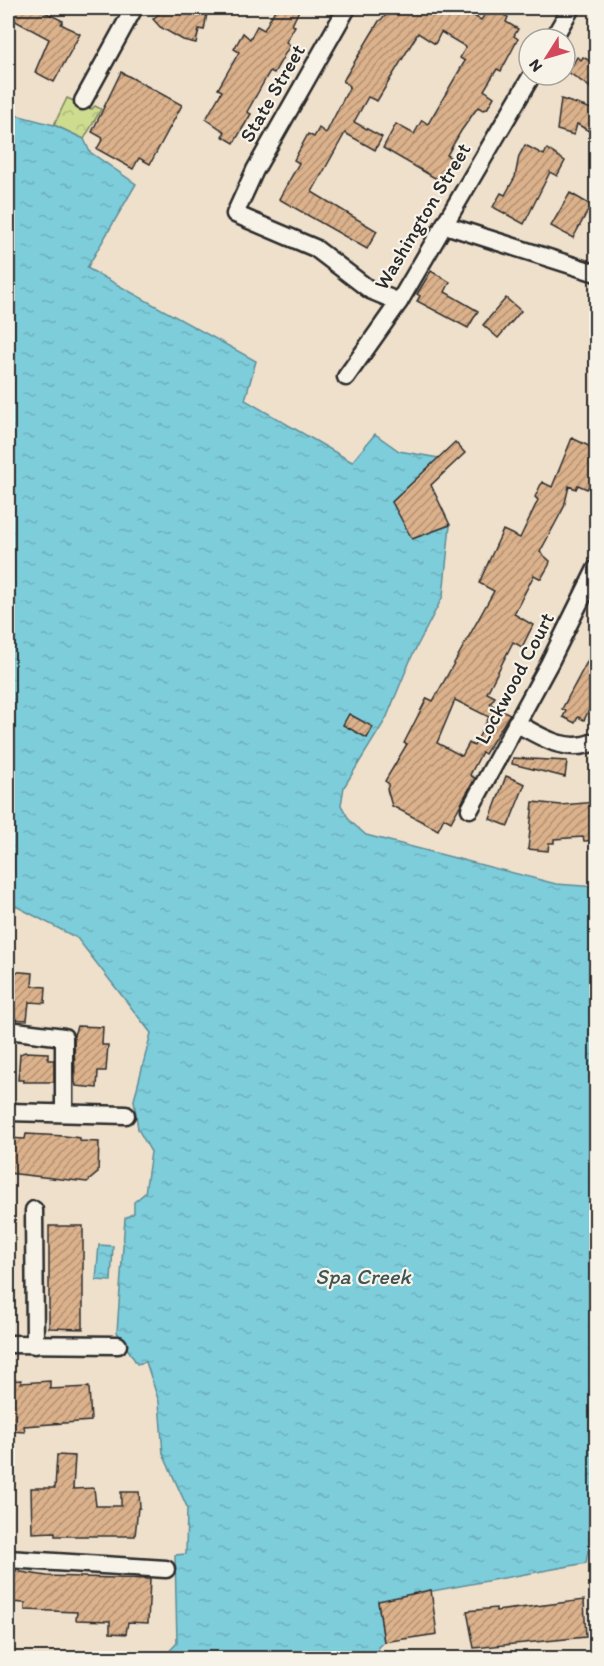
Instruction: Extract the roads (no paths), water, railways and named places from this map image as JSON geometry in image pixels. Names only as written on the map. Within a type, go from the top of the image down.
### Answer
[{"type":"street","points":[[83,101],[134,8]]},
{"type":"street","name":"State Street","points":[[347,8],[255,170],[236,214],[315,248],[370,290],[399,302]]},
{"type":"street","points":[[560,27],[571,8]]},
{"type":"street","name":"Washington Street","points":[[346,377],[399,302],[525,87]]},
{"type":"street","points":[[444,225],[597,273]]},
{"type":"street","name":"Lockwood Court","points":[[470,809],[597,569]]},
{"type":"street","points":[[516,723],[560,745],[578,746],[597,741]]},
{"type":"street","points":[[8,1030],[64,1037],[64,1113]]},
{"type":"street","points":[[8,1112],[126,1114]]},
{"type":"street","points":[[34,1210],[35,1345]]},
{"type":"street","points":[[8,1344],[118,1345]]},
{"type":"street","points":[[8,1559],[166,1569]]},
{"type":"water","name":"Spa Creek","points":[[8,113],[54,125],[84,139],[90,152],[136,184],[87,268],[256,361],[245,400],[352,462],[375,434],[399,451],[439,458],[392,502],[450,525],[443,596],[412,656],[386,719],[344,787],[341,805],[350,821],[366,835],[556,884],[596,887],[596,1551],[588,1551],[586,1563],[378,1601],[384,1642],[378,1647],[381,1658],[163,1658],[177,1643],[175,1555],[186,1554],[187,1507],[163,1454],[159,1402],[146,1362],[137,1364],[117,1332],[125,1218],[134,1213],[134,1202],[145,1193],[151,1152],[138,1129],[134,1100],[151,1033],[77,938],[8,902]]},
{"type":"water","points":[[99,1245],[113,1246],[111,1281],[96,1280]]}]
